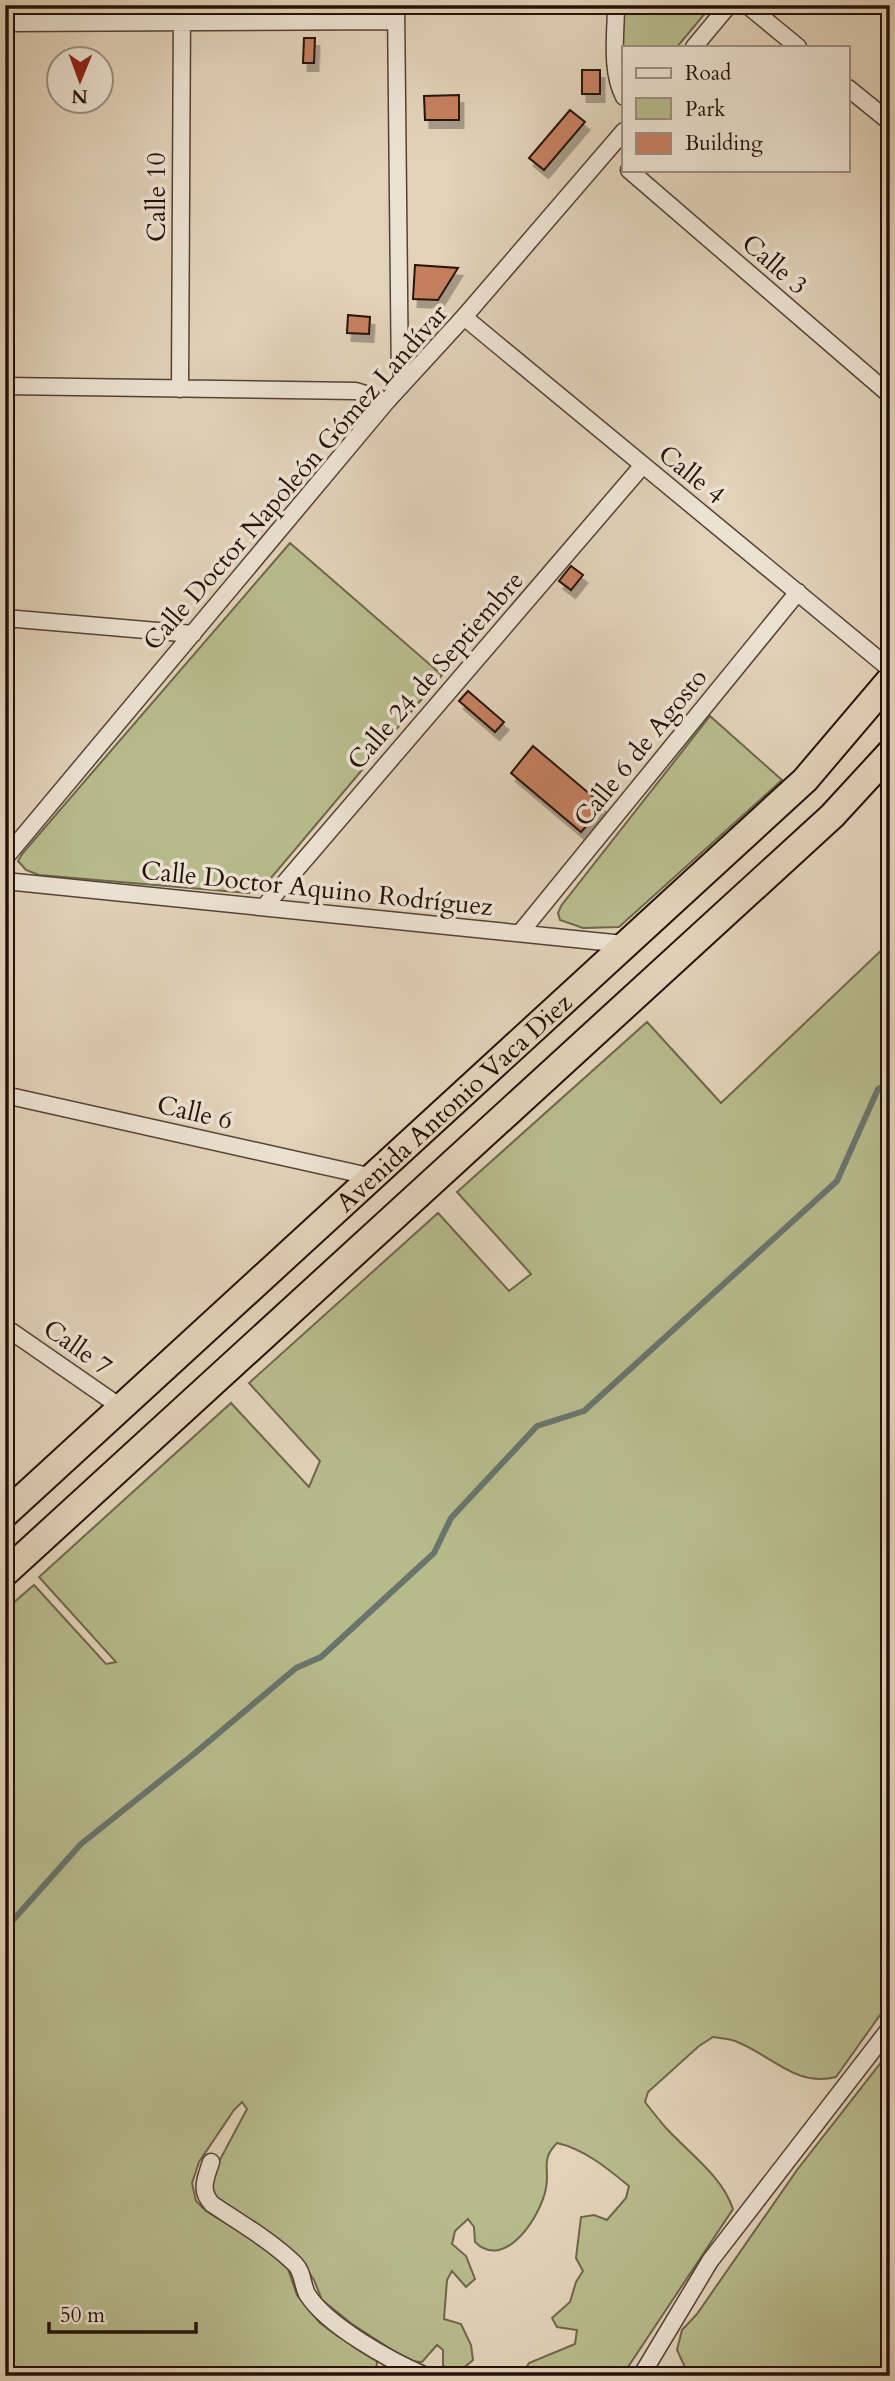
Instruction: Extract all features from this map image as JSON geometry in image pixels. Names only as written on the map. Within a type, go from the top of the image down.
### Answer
[{"type":"highway","name":"Avenida Antonio Vaca Diez","points":[[5,1514],[805,780],[890,680]]},
{"type":"highway","name":"Avenida Antonio Vaca Diez","points":[[5,1573],[822,826],[890,753]]},
{"type":"highway","points":[[64,1517],[71,1497],[138,1434],[138,1422],[122,1408]]},
{"type":"street","name":"Calle 10","points":[[180,389],[181,5]]},
{"type":"street","points":[[616,5],[616,72],[622,93]]},
{"type":"street","points":[[695,46],[729,5]]},
{"type":"street","points":[[747,5],[797,46]]},
{"type":"street","points":[[5,23],[182,23],[396,13],[400,387]]},
{"type":"street","points":[[850,90],[890,122]]},
{"type":"street","name":"Calle Doctor Napoleón Gómez Landívar","points":[[5,858],[387,401],[464,317],[622,133]]},
{"type":"street","points":[[607,151],[622,163]]},
{"type":"street","name":"Calle 3","points":[[631,172],[890,395]]},
{"type":"street","name":"Calle 4","points":[[464,317],[890,668]]},
{"type":"street","points":[[5,386],[356,391],[387,401]]},
{"type":"street","name":"Calle 24 de Septiembre","points":[[264,907],[643,465]]},
{"type":"street","name":"Calle 6 de Agosto","points":[[520,933],[798,592]]},
{"type":"street","points":[[5,618],[192,634]]},
{"type":"street","name":"Calle Doctor Aquino Rodríguez","points":[[5,881],[624,944]]},
{"type":"street","name":"Calle 6","points":[[5,1095],[373,1177]]},
{"type":"street","name":"Calle 7","points":[[5,1327],[122,1408]]},
{"type":"street","points":[[641,2376],[710,2261],[890,2028]]},
{"type":"street","points":[[211,2162],[203,2189],[204,2196],[212,2204],[267,2240],[298,2267],[307,2293],[330,2319],[397,2363],[426,2376]]},
{"type":"green space","points":[[622,5],[712,5],[678,46],[623,46]]},
{"type":"green space","points":[[290,543],[442,675],[266,884],[258,890],[248,893],[39,875],[26,870],[18,861],[22,854]]},
{"type":"green space","points":[[710,716],[782,780],[619,927],[583,928],[560,920],[558,913],[561,906]]},
{"type":"green space","points":[[890,942],[890,2001],[836,2077],[808,2078],[735,2041],[713,2037],[699,2046],[648,2092],[645,2102],[666,2128],[713,2176],[733,2209],[622,2376],[521,2376],[529,2363],[575,2344],[577,2330],[557,2327],[552,2318],[570,2302],[576,2282],[583,2271],[576,2258],[581,2217],[594,2215],[607,2220],[626,2198],[629,2186],[604,2166],[586,2154],[557,2143],[547,2160],[543,2200],[520,2237],[498,2250],[486,2249],[475,2242],[474,2227],[468,2219],[455,2231],[452,2244],[466,2256],[475,2279],[466,2287],[452,2271],[447,2280],[444,2319],[461,2324],[471,2345],[473,2360],[454,2376],[443,2365],[443,2350],[437,2345],[422,2362],[409,2361],[352,2324],[322,2300],[314,2280],[298,2256],[255,2222],[218,2201],[212,2191],[215,2169],[247,2109],[242,2102],[199,2162],[192,2183],[196,2201],[206,2211],[263,2246],[288,2269],[297,2295],[320,2323],[339,2337],[365,2350],[377,2361],[376,2376],[5,2376],[5,1610],[34,1585],[106,1664],[116,1662],[39,1577],[231,1403],[309,1487],[320,1461],[249,1383],[438,1213],[509,1291],[531,1274],[457,1192],[647,1022],[721,1103]]},
{"type":"green space","points":[[890,2051],[890,2376],[689,2376],[677,2350],[682,2330],[697,2314],[797,2170]]},
{"type":"building","points":[[304,38],[315,38],[314,63],[303,63]]},
{"type":"building","points":[[582,70],[600,70],[600,94],[582,94]]},
{"type":"building","points":[[459,95],[459,120],[425,120],[424,96]]},
{"type":"building","points":[[570,110],[585,122],[544,170],[529,158]]},
{"type":"building","points":[[415,265],[458,268],[438,300],[413,299]]},
{"type":"building","points":[[348,315],[370,317],[369,334],[347,333]]},
{"type":"building","points":[[571,566],[583,575],[571,590],[559,581]]},
{"type":"building","points":[[468,691],[504,722],[495,732],[459,701]]},
{"type":"building","points":[[533,746],[604,806],[581,832],[511,773]]},
{"type":"waterway","points":[[5,1929],[81,1844],[296,1668],[321,1657],[434,1553],[451,1518],[537,1426],[584,1411],[837,1181],[878,1089],[890,1082]]}]
